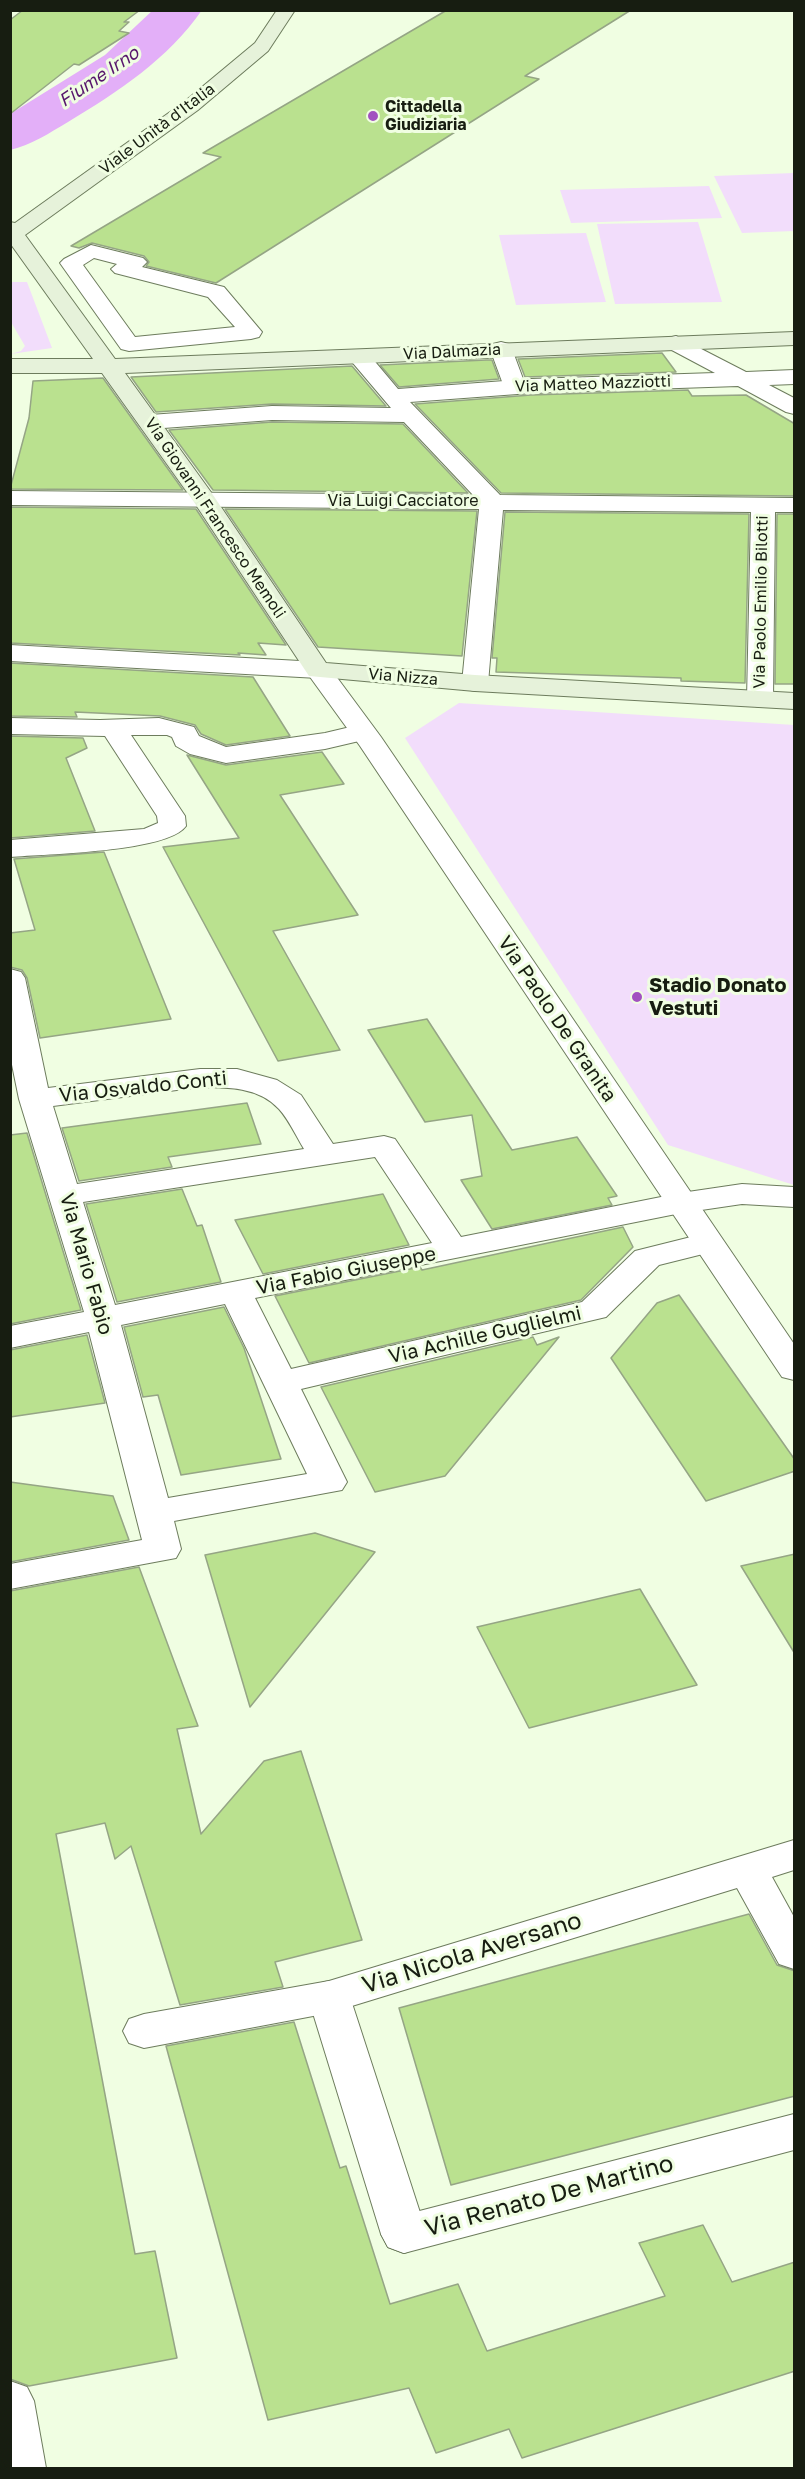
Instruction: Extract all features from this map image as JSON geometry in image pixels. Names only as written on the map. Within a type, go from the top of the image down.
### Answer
[{"type":"main road","name":"Viale Unità d'Italia","points":[[12,233],[60,202],[190,106],[262,47],[286,10]]},
{"type":"main road","points":[[10,212],[37,211],[60,202]]},
{"type":"main road","name":"Via Giovanni Francesco Memoli","points":[[12,233],[39,265],[205,500],[318,670]]},
{"type":"main road","points":[[10,255],[29,259],[39,265]]},
{"type":"main road","name":"Via Dalmazia","points":[[10,366],[144,366],[795,338]]},
{"type":"main road","name":"Via Nizza","points":[[318,670],[475,683],[795,701]]},
{"type":"street","points":[[129,344],[251,332],[216,292],[122,269],[136,262],[91,252],[71,263],[144,366]]},
{"type":"street","points":[[676,343],[795,407]]},
{"type":"street","points":[[501,349],[515,387]]},
{"type":"street","points":[[358,356],[392,396],[492,501],[475,683]]},
{"type":"street","name":"Via Matteo Mazziotti","points":[[392,396],[515,387],[795,377]]},
{"type":"street","points":[[150,422],[272,413],[410,415]]},
{"type":"street","name":"Via Luigi Cacciatore","points":[[10,498],[795,505]]},
{"type":"street","name":"Via Paolo Emilio Bilotti","points":[[760,699],[763,505]]},
{"type":"street","name":"Via Nizza","points":[[10,653],[318,670]]},
{"type":"street","name":"Via Paolo De Granita","points":[[318,670],[363,732],[707,1243],[795,1369]]},
{"type":"street","points":[[10,726],[113,728],[155,725],[175,728],[185,733],[186,740],[200,748],[226,755],[325,741],[363,732]]},
{"type":"street","points":[[10,849],[144,837],[172,826],[171,816],[113,728]]},
{"type":"street","name":"Via Mario Fabio","points":[[10,978],[35,1099],[103,1320],[163,1549],[10,1577]]},
{"type":"street","name":"Via Osvaldo Conti","points":[[35,1099],[200,1078],[237,1078],[266,1087],[290,1102],[324,1156]]},
{"type":"street","points":[[66,1195],[384,1146],[453,1249]]},
{"type":"street","name":"Via Fabio Giuseppe","points":[[10,1337],[681,1203],[742,1194],[795,1197]]},
{"type":"street","name":"Via Achille Guglielmi","points":[[280,1383],[594,1310],[647,1258],[707,1243]]},
{"type":"street","points":[[153,1513],[329,1482],[236,1293]]},
{"type":"street","name":"Via Nicola Aversano","points":[[144,2031],[329,1997],[795,1856]]},
{"type":"street","points":[[747,1869],[795,1953]]},
{"type":"street","name":"Via Renato De Martino","points":[[329,1997],[404,2234],[795,2132]]},
{"type":"street","points":[[10,2401],[21,2469]]},
{"type":"shaded area","points":[[794,173],[794,231],[742,233],[714,176]]},
{"type":"shaded area","points":[[709,186],[722,218],[571,223],[560,190]]},
{"type":"shaded area","points":[[698,222],[722,302],[615,304],[597,224]]},
{"type":"shaded area","points":[[586,233],[606,302],[516,305],[499,235]]},
{"type":"shaded area","points":[[11,282],[27,282],[52,348],[11,354],[21,351],[25,346],[11,322]]},
{"type":"shaded area","points":[[459,703],[794,725],[794,1185],[668,1145],[405,738]]},
{"type":"building","points":[[23,10],[140,10],[124,22],[129,22],[119,31],[129,33],[79,65],[74,64],[10,114],[10,20]]},
{"type":"building","name":"Cittadella Giudiziaria","points":[[447,10],[631,10],[525,76],[539,79],[216,283],[146,266],[149,262],[144,256],[92,243],[79,248],[71,246],[221,157],[203,153]]},
{"type":"building","points":[[662,353],[676,372],[525,377],[518,359]]},
{"type":"building","points":[[492,360],[499,379],[399,387],[380,365]]},
{"type":"building","points":[[352,366],[386,406],[272,404],[156,412],[131,377]]},
{"type":"building","points":[[103,378],[183,490],[10,489],[29,418],[33,381]]},
{"type":"building","points":[[688,390],[692,396],[746,395],[795,424],[795,496],[501,493],[415,404],[531,395]]},
{"type":"building","points":[[272,422],[403,424],[468,493],[213,490],[169,430]]},
{"type":"building","points":[[10,507],[196,509],[286,645],[258,643],[266,655],[238,653],[240,655],[10,643]]},
{"type":"building","points":[[225,509],[477,511],[462,656],[318,647]]},
{"type":"building","points":[[505,512],[749,514],[745,683],[681,681],[681,678],[496,672],[497,658],[492,658]]},
{"type":"building","points":[[777,514],[795,514],[795,684],[775,684]]},
{"type":"building","points":[[10,663],[253,677],[290,736],[226,745],[201,734],[195,725],[160,716],[75,712],[77,717],[10,716]]},
{"type":"building","points":[[10,736],[83,738],[87,748],[66,758],[95,831],[10,838]]},
{"type":"building","points":[[322,752],[344,784],[280,795],[358,915],[273,931],[340,1050],[278,1061],[163,847],[239,838],[187,755],[226,765]]},
{"type":"building","points":[[104,852],[171,1019],[40,1038],[27,978],[22,970],[10,967],[10,933],[35,930],[14,859]]},
{"type":"building","points":[[427,1019],[512,1150],[577,1137],[617,1196],[608,1198],[612,1205],[492,1229],[461,1180],[482,1176],[472,1115],[425,1122],[368,1030]]},
{"type":"building","points":[[247,1103],[261,1144],[168,1157],[172,1167],[79,1181],[62,1128]]},
{"type":"building","points":[[27,1133],[81,1310],[10,1324],[10,1135]]},
{"type":"building","points":[[182,1189],[197,1226],[202,1225],[221,1282],[117,1302],[86,1204]]},
{"type":"building","points":[[383,1194],[409,1245],[263,1274],[235,1220]]},
{"type":"building","points":[[623,1227],[633,1247],[581,1300],[309,1363],[275,1296],[420,1267],[422,1270]]},
{"type":"building","points":[[679,1295],[795,1460],[795,1471],[706,1501],[611,1358],[657,1303]]},
{"type":"building","points":[[224,1307],[244,1348],[281,1459],[181,1475],[158,1395],[143,1397],[124,1327]]},
{"type":"building","points":[[87,1335],[105,1403],[10,1417],[10,1350]]},
{"type":"building","points":[[533,1337],[537,1345],[559,1337],[445,1476],[375,1492],[321,1387]]},
{"type":"building","points":[[10,1482],[113,1496],[129,1540],[10,1562]]},
{"type":"building","points":[[315,1533],[375,1552],[250,1707],[205,1555]]},
{"type":"building","points":[[795,1554],[795,1654],[741,1566]]},
{"type":"building","points":[[139,1567],[198,1726],[177,1729],[201,1834],[264,1761],[301,1751],[362,1940],[275,1962],[283,1987],[180,2005],[131,1846],[115,1859],[105,1823],[56,1834],[135,2254],[155,2251],[177,2358],[29,2386],[10,2379],[10,1591]]},
{"type":"building","points":[[640,1589],[697,1685],[529,1728],[477,1627]]},
{"type":"building","points":[[749,1914],[777,1965],[795,1971],[795,2096],[451,2185],[399,2008]]},
{"type":"building","points":[[294,2022],[340,2168],[346,2166],[390,2304],[458,2284],[487,2351],[665,2296],[639,2243],[703,2225],[732,2282],[795,2262],[795,2371],[522,2458],[509,2429],[436,2453],[409,2388],[268,2420],[166,2046]]},
{"type":"waterway","name":"Fiume Irno","points":[[10,135],[78,95],[122,65],[162,30],[179,10]]},
{"type":"place","name":"Cittadella Giudiziaria","points":[[373,116]]},
{"type":"place","name":"Stadio Donato Vestuti","points":[[637,997]]}]
